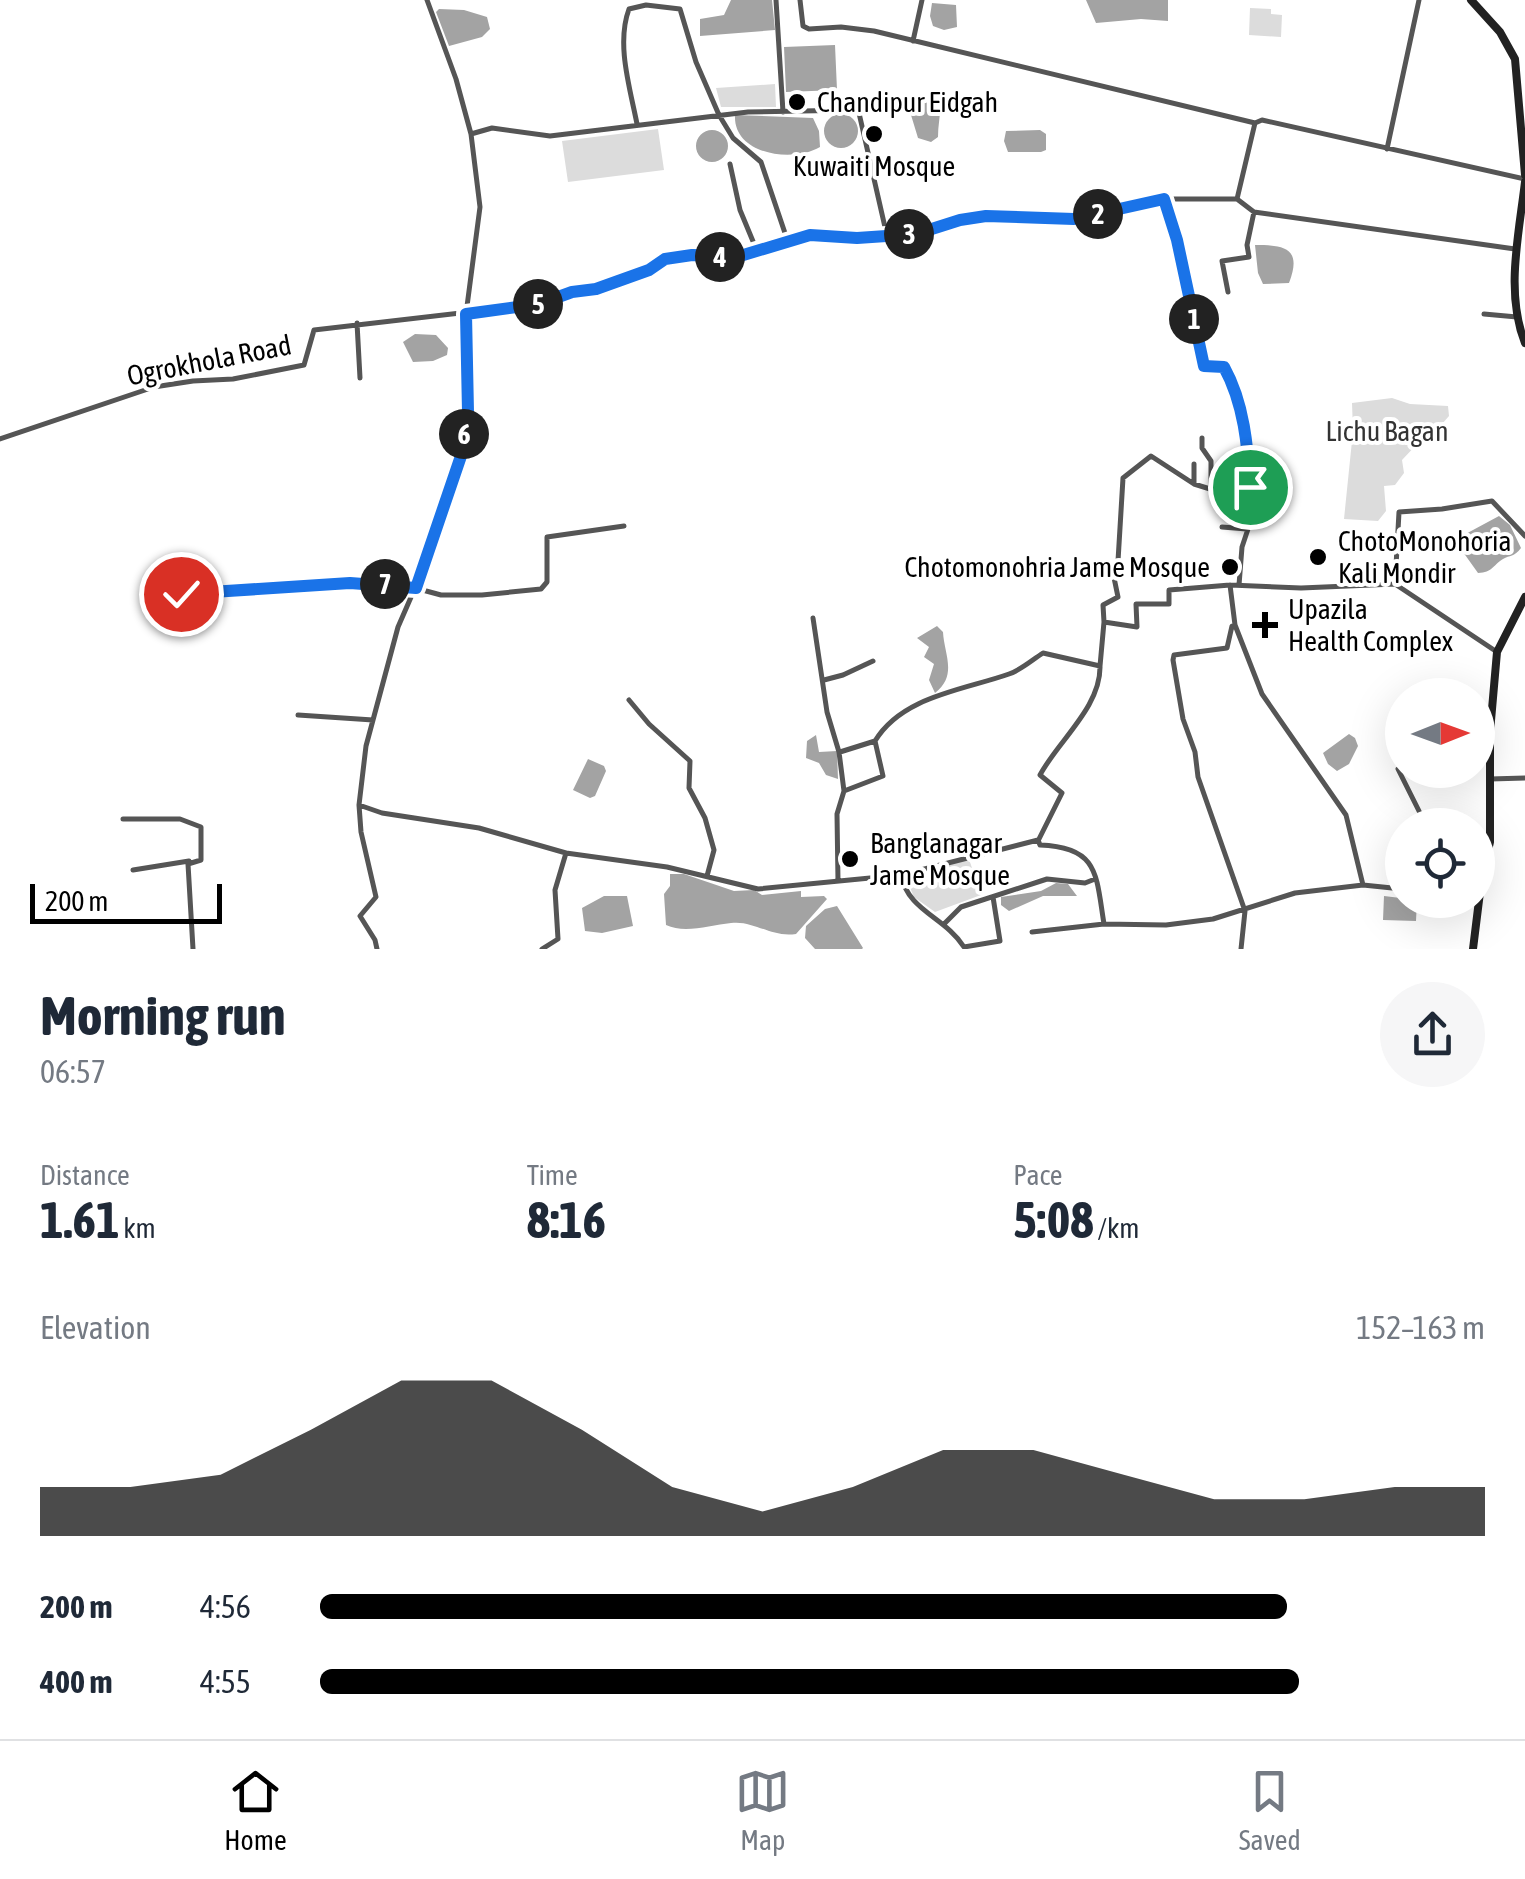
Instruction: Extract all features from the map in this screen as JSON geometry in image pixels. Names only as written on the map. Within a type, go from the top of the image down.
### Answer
[{"type":"main road","points":[[1471,0],[1500,32],[1515,59],[1525,179],[1515,283],[1517,317],[1525,343]]},
{"type":"main road","points":[[1495,681],[1498,650],[1525,597]]},
{"type":"main road","points":[[1472,949],[1476,918]]},
{"type":"street","points":[[377,949],[360,916],[376,897],[359,805],[373,720],[398,626],[416,588],[461,456],[468,412],[466,314],[480,208],[471,134],[427,0]]},
{"type":"street","points":[[776,0],[783,113]]},
{"type":"street","points":[[800,0],[804,26],[810,29],[840,27],[913,41],[1255,122],[1262,120],[1525,179]]},
{"type":"street","points":[[913,41],[922,0]]},
{"type":"street","points":[[1387,150],[1419,0]]},
{"type":"street","points":[[637,124],[623,25],[629,9],[680,9],[696,62],[719,115],[733,138],[761,162],[788,242]]},
{"type":"street","points":[[471,134],[492,128],[550,136],[719,115],[826,108],[859,113],[887,236]]},
{"type":"street","points":[[1255,122],[1238,200],[1254,212],[1520,246]]},
{"type":"street","points":[[730,164],[740,210],[757,251]]},
{"type":"street","points":[[1164,199],[1177,240],[1204,366],[1224,367],[1236,393],[1246,439],[1252,502],[1242,547],[1240,585]]},
{"type":"street","name":"Ogrokhola Road","points":[[0,439],[154,387],[193,380],[234,379],[304,364],[314,330],[539,304],[572,292],[596,289],[649,270],[665,259],[740,256],[810,235],[916,234],[986,216],[1074,219],[1164,199],[1238,200]]},
{"type":"street","points":[[1228,292],[1222,261],[1249,257],[1247,245],[1254,212]]},
{"type":"street","points":[[1484,314],[1517,317]]},
{"type":"street","points":[[358,323],[360,378]]},
{"type":"street","points":[[1202,438],[1202,448],[1211,461],[1211,488]]},
{"type":"street","points":[[1038,840],[1062,793],[1040,776],[1100,681],[1103,605],[1118,597],[1112,568],[1118,561],[1123,478],[1151,456],[1194,484],[1252,502]]},
{"type":"street","points":[[1194,464],[1194,484]]},
{"type":"street","points":[[1226,494],[1236,466]]},
{"type":"street","points":[[1395,584],[1398,512],[1442,510],[1492,501],[1525,536]]},
{"type":"street","points":[[181,594],[350,583],[416,588],[441,595],[482,596],[541,589],[548,582],[546,537],[624,526]]},
{"type":"street","points":[[1222,527],[1248,529]]},
{"type":"street","points":[[1104,622],[1136,628],[1136,604],[1170,604],[1169,590],[1230,584],[1318,588],[1395,584],[1498,650]]},
{"type":"street","points":[[1230,584],[1236,625],[1262,694],[1346,814],[1364,885]]},
{"type":"street","points":[[813,618],[844,791],[837,814],[838,882]]},
{"type":"street","points":[[1236,625],[1232,626],[1226,648],[1174,654],[1174,660],[1182,718],[1195,752],[1198,777],[1244,910],[1242,949]]},
{"type":"street","points":[[839,752],[875,741],[883,728],[920,704],[952,690],[1013,673],[1044,653],[1100,666]]},
{"type":"street","points":[[824,680],[873,662]]},
{"type":"street","points":[[630,700],[648,724],[690,761],[689,788],[705,818],[714,850],[707,877]]},
{"type":"street","points":[[298,716],[373,720]]},
{"type":"street","points":[[844,791],[883,776],[875,741]]},
{"type":"street","points":[[1495,779],[1525,778]]},
{"type":"street","points":[[359,805],[382,813],[479,828],[566,854],[667,867],[758,889],[900,874],[1038,840]]},
{"type":"street","points":[[123,819],[180,819],[202,827],[201,860],[188,864]]},
{"type":"street","points":[[1038,840],[1040,845],[1075,850],[1087,857],[1104,924]]},
{"type":"street","points":[[542,949],[558,940],[556,890],[566,854]]},
{"type":"street","points":[[133,870],[188,861],[193,949]]},
{"type":"street","points":[[900,874],[904,891],[944,923],[965,948],[1000,941]]},
{"type":"street","points":[[944,923],[961,907],[1047,880],[1084,883],[1095,879]]},
{"type":"street","points":[[1032,932],[1104,924],[1166,925],[1213,919],[1295,894],[1364,885],[1385,887]]},
{"type":"street","points":[[993,896],[998,949]]},
{"type":"green space","points":[[1250,8],[1271,9],[1271,14],[1282,15],[1281,37],[1249,35]]},
{"type":"green space","points":[[775,84],[776,107],[721,107],[716,88]]},
{"type":"green space","points":[[658,129],[664,170],[568,182],[562,141]]},
{"type":"green space","name":"Lichu Bagan","points":[[1392,398],[1410,404],[1448,406],[1449,416],[1442,424],[1420,427],[1419,442],[1402,460],[1404,473],[1395,485],[1384,486],[1386,511],[1378,521],[1344,519],[1352,403]]},
{"type":"green space","points":[[969,859],[981,895],[935,912],[914,897],[906,878]]},
{"type":"shaded area","points":[[731,0],[772,0],[775,30],[700,36],[700,19],[724,15]]},
{"type":"shaded area","points":[[1086,0],[1168,0],[1168,21],[1096,23]]},
{"type":"shaded area","points":[[932,3],[956,5],[957,27],[944,30],[933,26]]},
{"type":"shaded area","points":[[464,10],[487,17],[490,29],[482,37],[449,46],[436,12]]},
{"type":"shaded area","points":[[835,45],[837,90],[786,92],[784,47]]},
{"type":"shaded area","points":[[933,95],[939,98],[940,112],[938,137],[931,142],[918,138],[911,115],[916,100]]},
{"type":"shaded area","points":[[841,114],[853,119],[858,131],[853,143],[841,148],[829,143],[824,131],[829,119]]},
{"type":"shaded area","points":[[735,115],[813,118],[820,147],[795,154],[767,152],[744,139],[737,129]]},
{"type":"shaded area","points":[[712,130],[724,134],[728,146],[724,158],[712,162],[700,158],[696,146],[700,134]]},
{"type":"shaded area","points":[[1040,130],[1046,134],[1046,150],[1008,152],[1006,131]]},
{"type":"shaded area","points":[[1255,245],[1288,250],[1294,262],[1289,283],[1263,284]]},
{"type":"shaded area","points":[[415,334],[436,335],[448,348],[447,355],[433,361],[413,362],[403,342]]},
{"type":"shaded area","points":[[1499,516],[1510,525],[1521,548],[1490,570],[1478,573],[1463,552],[1460,537]]},
{"type":"shaded area","points":[[937,626],[943,632],[948,672],[935,693],[929,680],[934,664],[924,657],[929,647],[917,638]]},
{"type":"shaded area","points":[[1349,734],[1358,746],[1349,764],[1337,771],[1323,753]]},
{"type":"shaded area","points":[[816,735],[819,752],[837,751],[838,779],[826,775],[819,763],[806,758],[807,741]]},
{"type":"shaded area","points":[[588,759],[604,766],[606,771],[595,796],[590,798],[573,790]]},
{"type":"shaded area","points":[[670,874],[684,874],[734,891],[754,890],[762,895],[801,891],[801,897],[827,899],[796,934],[779,934],[739,923],[673,928],[666,925],[664,894],[670,886]]},
{"type":"shaded area","points":[[1056,883],[1068,884],[1077,896],[1043,896],[1009,911],[1001,905],[1001,897],[1041,891]]},
{"type":"shaded area","points":[[604,896],[627,896],[633,926],[602,933],[585,931],[582,908]]},
{"type":"shaded area","points":[[1384,896],[1385,918],[1416,918],[1416,921],[1383,920]]},
{"type":"shaded area","points":[[837,906],[862,949],[815,949],[805,938],[806,926],[825,909]]},
{"type":"place","name":"Chandipur Eidgah","points":[[797,102]]},
{"type":"place","name":"Kuwaiti Mosque","points":[[874,134]]},
{"type":"place","name":"ChotoMonohoria Kali Mondir","points":[[1318,557]]},
{"type":"place","name":"Chotomonohria Jame Mosque","points":[[1230,567]]},
{"type":"place","name":"Upazila Health Complex","points":[[1265,625]]},
{"type":"place","name":"Banglanagar Jame Mosque","points":[[850,859]]},
{"type":"route","points":[[181,594],[350,583],[416,588],[461,456],[468,412],[466,314],[539,304],[572,292],[596,289],[649,270],[665,259],[740,256],[810,235],[857,238],[916,234],[986,216],[1074,219],[1164,199],[1190,294],[1204,366],[1224,367],[1236,393],[1246,439],[1250,487]]}]
